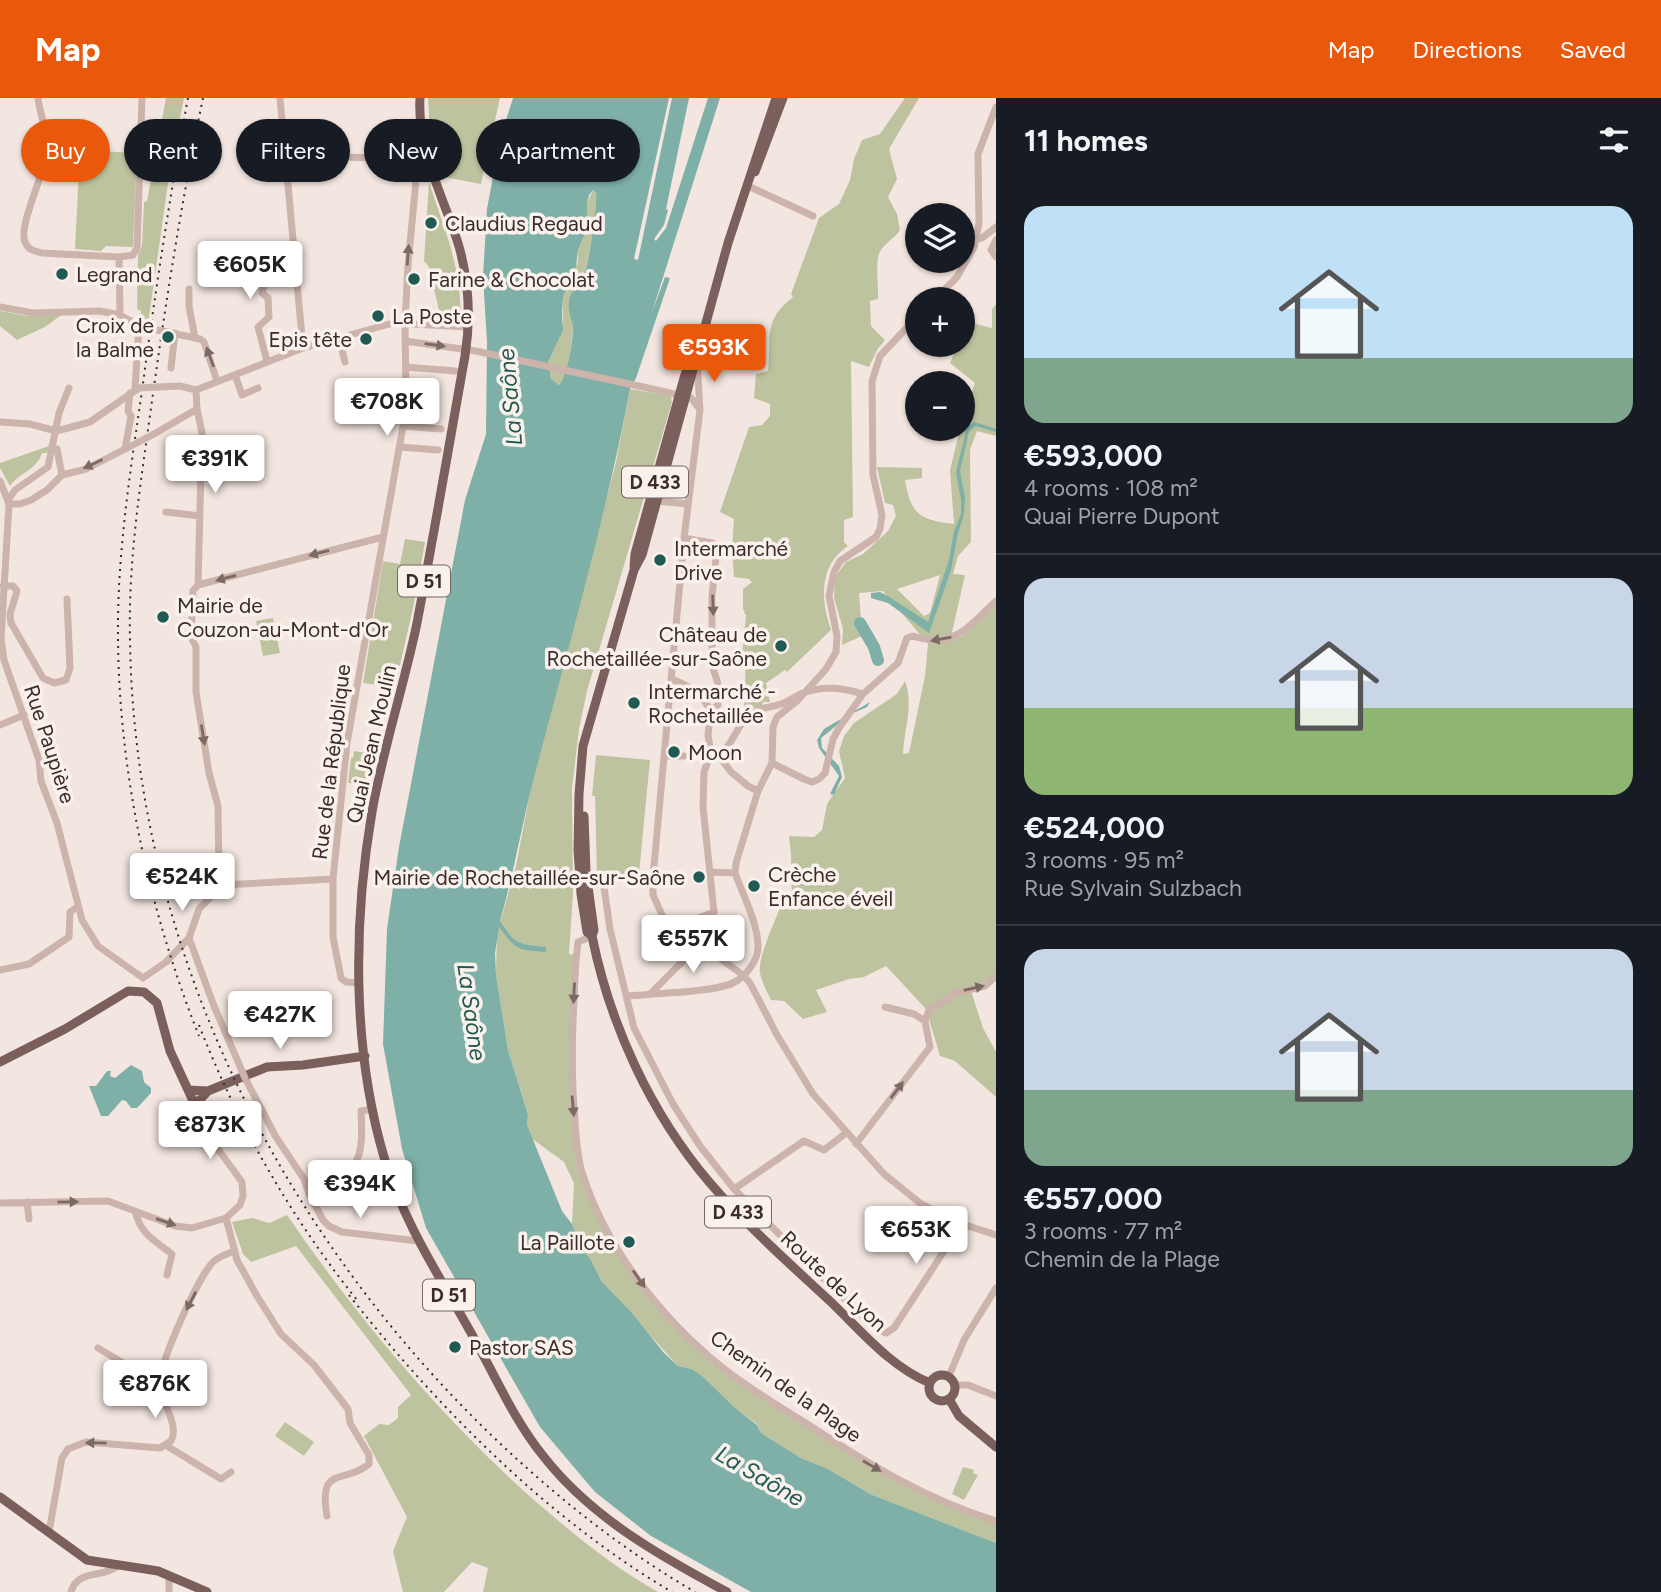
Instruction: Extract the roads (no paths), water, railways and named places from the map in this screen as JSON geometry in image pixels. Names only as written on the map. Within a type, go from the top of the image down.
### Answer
[{"type":"main road","name":"D 51","points":[[420,98],[421,119]]},
{"type":"main road","name":"D 433","points":[[683,396],[697,360],[728,243],[776,98]]},
{"type":"main road","name":"D 433","points":[[748,186],[761,160],[783,98]]},
{"type":"main road","name":"D 51","points":[[432,182],[460,252],[467,292],[470,350]]},
{"type":"main road","name":"D 433","points":[[683,396],[692,354],[701,342]]},
{"type":"main road","name":"Quai Jean Moulin","points":[[359,983],[361,894],[372,810],[416,625],[470,350]]},
{"type":"main road","name":"Route de Lyon","points":[[683,396],[642,555],[634,570],[596,696],[589,733],[584,813],[586,872],[594,930],[592,936],[605,988],[620,1030],[655,1104],[709,1182],[757,1232],[883,1351],[909,1373],[930,1383]]},
{"type":"main road","name":"Route de Lyon","points":[[634,570],[635,554],[683,396]]},
{"type":"main road","name":"D 51","points":[[359,983],[365,1056],[384,1157],[418,1241],[474,1337],[515,1415],[556,1472],[590,1504],[622,1530],[670,1561],[727,1592]]},
{"type":"main road","points":[[0,1062],[65,1029],[111,999],[128,991],[139,991],[157,1003],[170,1051],[195,1105],[208,1091]]},
{"type":"main road","points":[[187,1090],[208,1091],[267,1067],[365,1056]]},
{"type":"main road","points":[[936,1376],[949,1376],[956,1385],[954,1393],[949,1399],[942,1401],[934,1398],[930,1383],[936,1376]]},
{"type":"main road","points":[[949,1399],[959,1416],[996,1447]]},
{"type":"main road","points":[[0,1497],[87,1560],[148,1568],[207,1592]]},
{"type":"street","points":[[38,98],[47,152],[26,222],[23,235],[25,244],[31,250],[42,253],[119,257],[133,255],[137,248],[142,98]]},
{"type":"street","points":[[281,98],[283,119]]},
{"type":"street","points":[[947,287],[967,262],[976,240],[979,224],[978,154],[996,107]]},
{"type":"street","points":[[986,131],[996,125]]},
{"type":"street","points":[[288,182],[303,348]]},
{"type":"street","name":"Rue de la République","points":[[359,983],[346,982],[341,978],[333,937],[333,879],[347,743],[403,426],[410,228],[419,182]]},
{"type":"street","points":[[748,186],[813,216]]},
{"type":"street","points":[[976,240],[995,234]]},
{"type":"street","points":[[995,234],[991,250],[996,257]]},
{"type":"street","points":[[119,257],[120,315]]},
{"type":"street","points":[[267,361],[258,327],[269,317],[268,298],[262,293],[265,283],[298,279]]},
{"type":"street","points":[[190,289],[189,306],[195,338]]},
{"type":"street","points":[[0,307],[33,313],[86,309],[120,315],[140,327],[195,338],[204,342],[217,381]]},
{"type":"street","points":[[0,422],[30,424],[56,431],[90,422],[135,390],[180,386],[196,390],[303,348],[393,323],[468,327]]},
{"type":"street","points":[[127,448],[131,416],[128,411],[135,390],[140,327]]},
{"type":"street","points":[[626,996],[733,984],[755,960],[757,933],[734,873],[758,792],[772,762],[773,727],[777,717],[826,669],[836,652],[837,636],[829,596],[834,572],[840,561],[876,537],[880,529],[882,515],[873,475],[872,381],[880,356],[905,330]]},
{"type":"street","points":[[171,333],[171,368]]},
{"type":"street","points":[[343,337],[345,362]]},
{"type":"street","points":[[405,341],[470,350],[683,396],[695,400],[700,410]]},
{"type":"street","points":[[697,360],[700,410],[684,538],[652,888],[656,906],[663,917],[675,927],[743,975],[750,983],[777,1035],[813,1094],[884,1174],[920,1203],[965,1225],[996,1235]]},
{"type":"street","points":[[406,367],[455,371]]},
{"type":"street","points":[[235,374],[242,395],[258,388]]},
{"type":"street","points":[[9,502],[15,490],[48,467],[64,397],[69,388]]},
{"type":"street","points":[[196,390],[202,433],[198,585],[193,592],[191,637],[196,647],[198,705],[209,773],[218,806],[219,876],[222,885]]},
{"type":"street","points":[[9,502],[20,504],[31,500],[62,475],[86,469],[197,409]]},
{"type":"street","points":[[403,426],[441,429]]},
{"type":"street","points":[[400,447],[438,450]]},
{"type":"street","points":[[53,448],[57,449],[62,475]]},
{"type":"street","points":[[0,481],[9,502]]},
{"type":"street","points":[[657,501],[688,505]]},
{"type":"street","name":"Rue Paupière","points":[[9,502],[4,514],[1,639],[4,660],[39,760],[41,780],[58,824],[82,920],[98,946],[140,976]]},
{"type":"street","points":[[166,512],[200,516]]},
{"type":"street","points":[[198,585],[383,537]]},
{"type":"street","points":[[684,538],[712,544],[717,548],[712,596],[712,665],[718,684],[708,735],[715,755],[731,772],[758,792]]},
{"type":"street","points":[[3,586],[13,586],[17,591],[10,614],[11,622],[43,678],[54,684],[66,680],[70,668],[67,599]]},
{"type":"street","points":[[772,762],[812,782],[820,779],[825,773],[833,739],[863,694],[898,663],[907,638],[913,636],[930,641],[944,641],[958,634],[996,601]]},
{"type":"street","points":[[671,679],[686,684],[715,707]]},
{"type":"street","points":[[702,754],[715,755],[726,751],[747,717],[758,708],[781,704],[819,689],[836,688],[863,694]]},
{"type":"street","points":[[0,725],[24,715]]},
{"type":"street","points":[[675,927],[714,912],[703,807],[704,772],[715,755]]},
{"type":"street","points":[[664,756],[684,756]]},
{"type":"street","points":[[710,872],[734,873]]},
{"type":"street","points":[[653,877],[603,880],[610,929],[626,996],[637,1036],[673,1104],[700,1146],[734,1189],[874,1327],[886,1334],[894,1328],[957,1231],[965,1225]]},
{"type":"street","points":[[139,991],[140,976],[166,962],[190,938],[199,909],[222,885],[333,879]]},
{"type":"street","points":[[0,970],[29,964],[69,937],[70,912],[77,907]]},
{"type":"street","name":"Chemin de la Plage","points":[[592,936],[577,945],[571,1059],[578,1153],[582,1172],[603,1222],[649,1293],[693,1343],[733,1375],[870,1465],[922,1493],[996,1521]]},
{"type":"street","points":[[190,938],[214,1006],[243,1075],[323,1220],[334,1230],[418,1241]]},
{"type":"street","points":[[651,993],[700,944]]},
{"type":"street","points":[[856,1144],[930,1047],[925,1021],[929,1010],[964,990],[985,986],[996,976]]},
{"type":"street","points":[[885,1007],[914,1014],[925,1021]]},
{"type":"street","points":[[0,1203],[108,1201],[175,1226],[192,1228],[226,1219],[240,1205],[243,1196],[242,1182],[212,1140],[195,1105]]},
{"type":"street","points":[[307,1187],[337,1179],[351,1170],[360,1157],[361,1111],[373,1109]]},
{"type":"street","points":[[734,1189],[804,1142],[824,1150],[846,1133]]},
{"type":"street","points":[[27,1202],[29,1220]]},
{"type":"street","points":[[135,1210],[142,1229],[151,1240],[172,1254],[167,1275]]},
{"type":"street","points":[[226,1219],[234,1251],[258,1298],[281,1334],[314,1365],[348,1409],[350,1423],[369,1455],[369,1464],[362,1470],[339,1475],[330,1482],[324,1494],[327,1516]]},
{"type":"street","points":[[167,1446],[174,1429],[163,1402],[160,1381],[163,1361],[174,1334],[212,1263],[234,1251]]},
{"type":"street","points":[[949,1376],[964,1340],[996,1289]]},
{"type":"street","points":[[98,1348],[153,1381],[160,1381]]},
{"type":"street","points":[[956,1385],[973,1386],[996,1396]]},
{"type":"street","points":[[49,1532],[62,1458],[68,1449],[86,1443],[167,1446],[221,1479],[231,1472]]},
{"type":"street","points":[[71,1592],[74,1583],[81,1578],[112,1572],[119,1565]]},
{"type":"street","points":[[169,1576],[169,1592]]},
{"type":"water","name":"La Saône","points":[[513,98],[669,98],[634,259],[638,260],[672,98],[689,98],[666,209],[668,210],[664,225],[654,239],[656,241],[666,228],[708,98],[720,98],[652,312],[665,277],[670,278],[630,389],[599,531],[532,785],[500,921],[518,942],[546,947],[546,952],[518,947],[499,927],[495,953],[496,975],[508,1050],[528,1114],[527,1125],[562,1211],[572,1224],[583,1251],[590,1258],[602,1282],[632,1313],[664,1353],[678,1366],[692,1369],[703,1377],[757,1425],[761,1433],[801,1458],[828,1469],[870,1494],[996,1543],[996,1592],[751,1592],[651,1536],[595,1492],[540,1427],[426,1228],[402,1149],[383,1044],[387,929],[399,847],[465,500],[486,434],[487,342],[483,276],[487,209],[492,182],[640,182],[640,119],[506,119]],"holes":[[[593,190],[596,198],[586,268],[570,298],[572,341],[567,366],[559,385],[551,379],[548,362],[563,330],[563,297],[576,267],[578,250],[588,227],[587,203]]]},
{"type":"water","points":[[975,422],[996,429],[996,432],[976,426]]},
{"type":"water","points":[[964,441],[967,441],[960,471],[965,498],[964,514],[951,570],[929,633],[888,603],[871,598],[871,593],[880,592],[886,595],[928,622],[961,514],[956,472]]},
{"type":"water","points":[[870,702],[867,707],[851,714],[821,738],[822,748],[839,766],[842,777],[834,795],[830,794],[839,776],[819,748],[817,740],[824,729]]},
{"type":"water","points":[[131,1065],[142,1071],[144,1082],[151,1088],[151,1093],[137,1108],[131,1108],[122,1100],[108,1116],[101,1116],[89,1086],[96,1086],[107,1071],[111,1071],[110,1076],[115,1078]]},
{"type":"waterway","points":[[860,623],[878,660]]},
{"type":"railway","points":[[188,98],[163,244],[129,483],[122,545],[118,638],[124,739],[140,840],[165,940],[199,1036]]},
{"type":"railway","points":[[203,98],[181,212],[157,363],[136,520],[130,610],[138,751],[158,860],[188,967],[230,1070],[281,1168],[342,1261],[410,1349],[486,1430],[560,1497],[612,1537],[695,1592]]},
{"type":"railway","points":[[199,1025],[248,1134],[310,1236],[357,1300]]},
{"type":"railway","points":[[349,1295],[420,1379],[497,1458],[582,1531],[672,1592]]},
{"type":"place","name":"Claudius Regaud","points":[[431,223]]},
{"type":"place","name":"Legrand","points":[[62,274]]},
{"type":"place","name":"Farine & Chocolat","points":[[414,279]]},
{"type":"place","name":"La Poste","points":[[378,316]]},
{"type":"place","name":"Croix de la Balme","points":[[168,337]]},
{"type":"place","name":"Epis tête","points":[[366,339]]},
{"type":"place","name":"Intermarché Drive","points":[[660,560]]},
{"type":"place","name":"Mairie de Couzon-au-Mont-d'Or","points":[[163,617]]},
{"type":"place","name":"Château de Rochetaillée-sur-Saône","points":[[781,646]]},
{"type":"place","name":"Intermarché - Rochetaillée","points":[[634,703]]},
{"type":"place","name":"Moon","points":[[674,752]]},
{"type":"place","name":"Mairie de Rochetaillée-sur-Saône","points":[[699,877]]},
{"type":"place","name":"Crèche Enfance éveil","points":[[754,886]]},
{"type":"place","name":"La Paillote","points":[[629,1242]]},
{"type":"place","name":"Pastor SAS","points":[[455,1347]]}]
